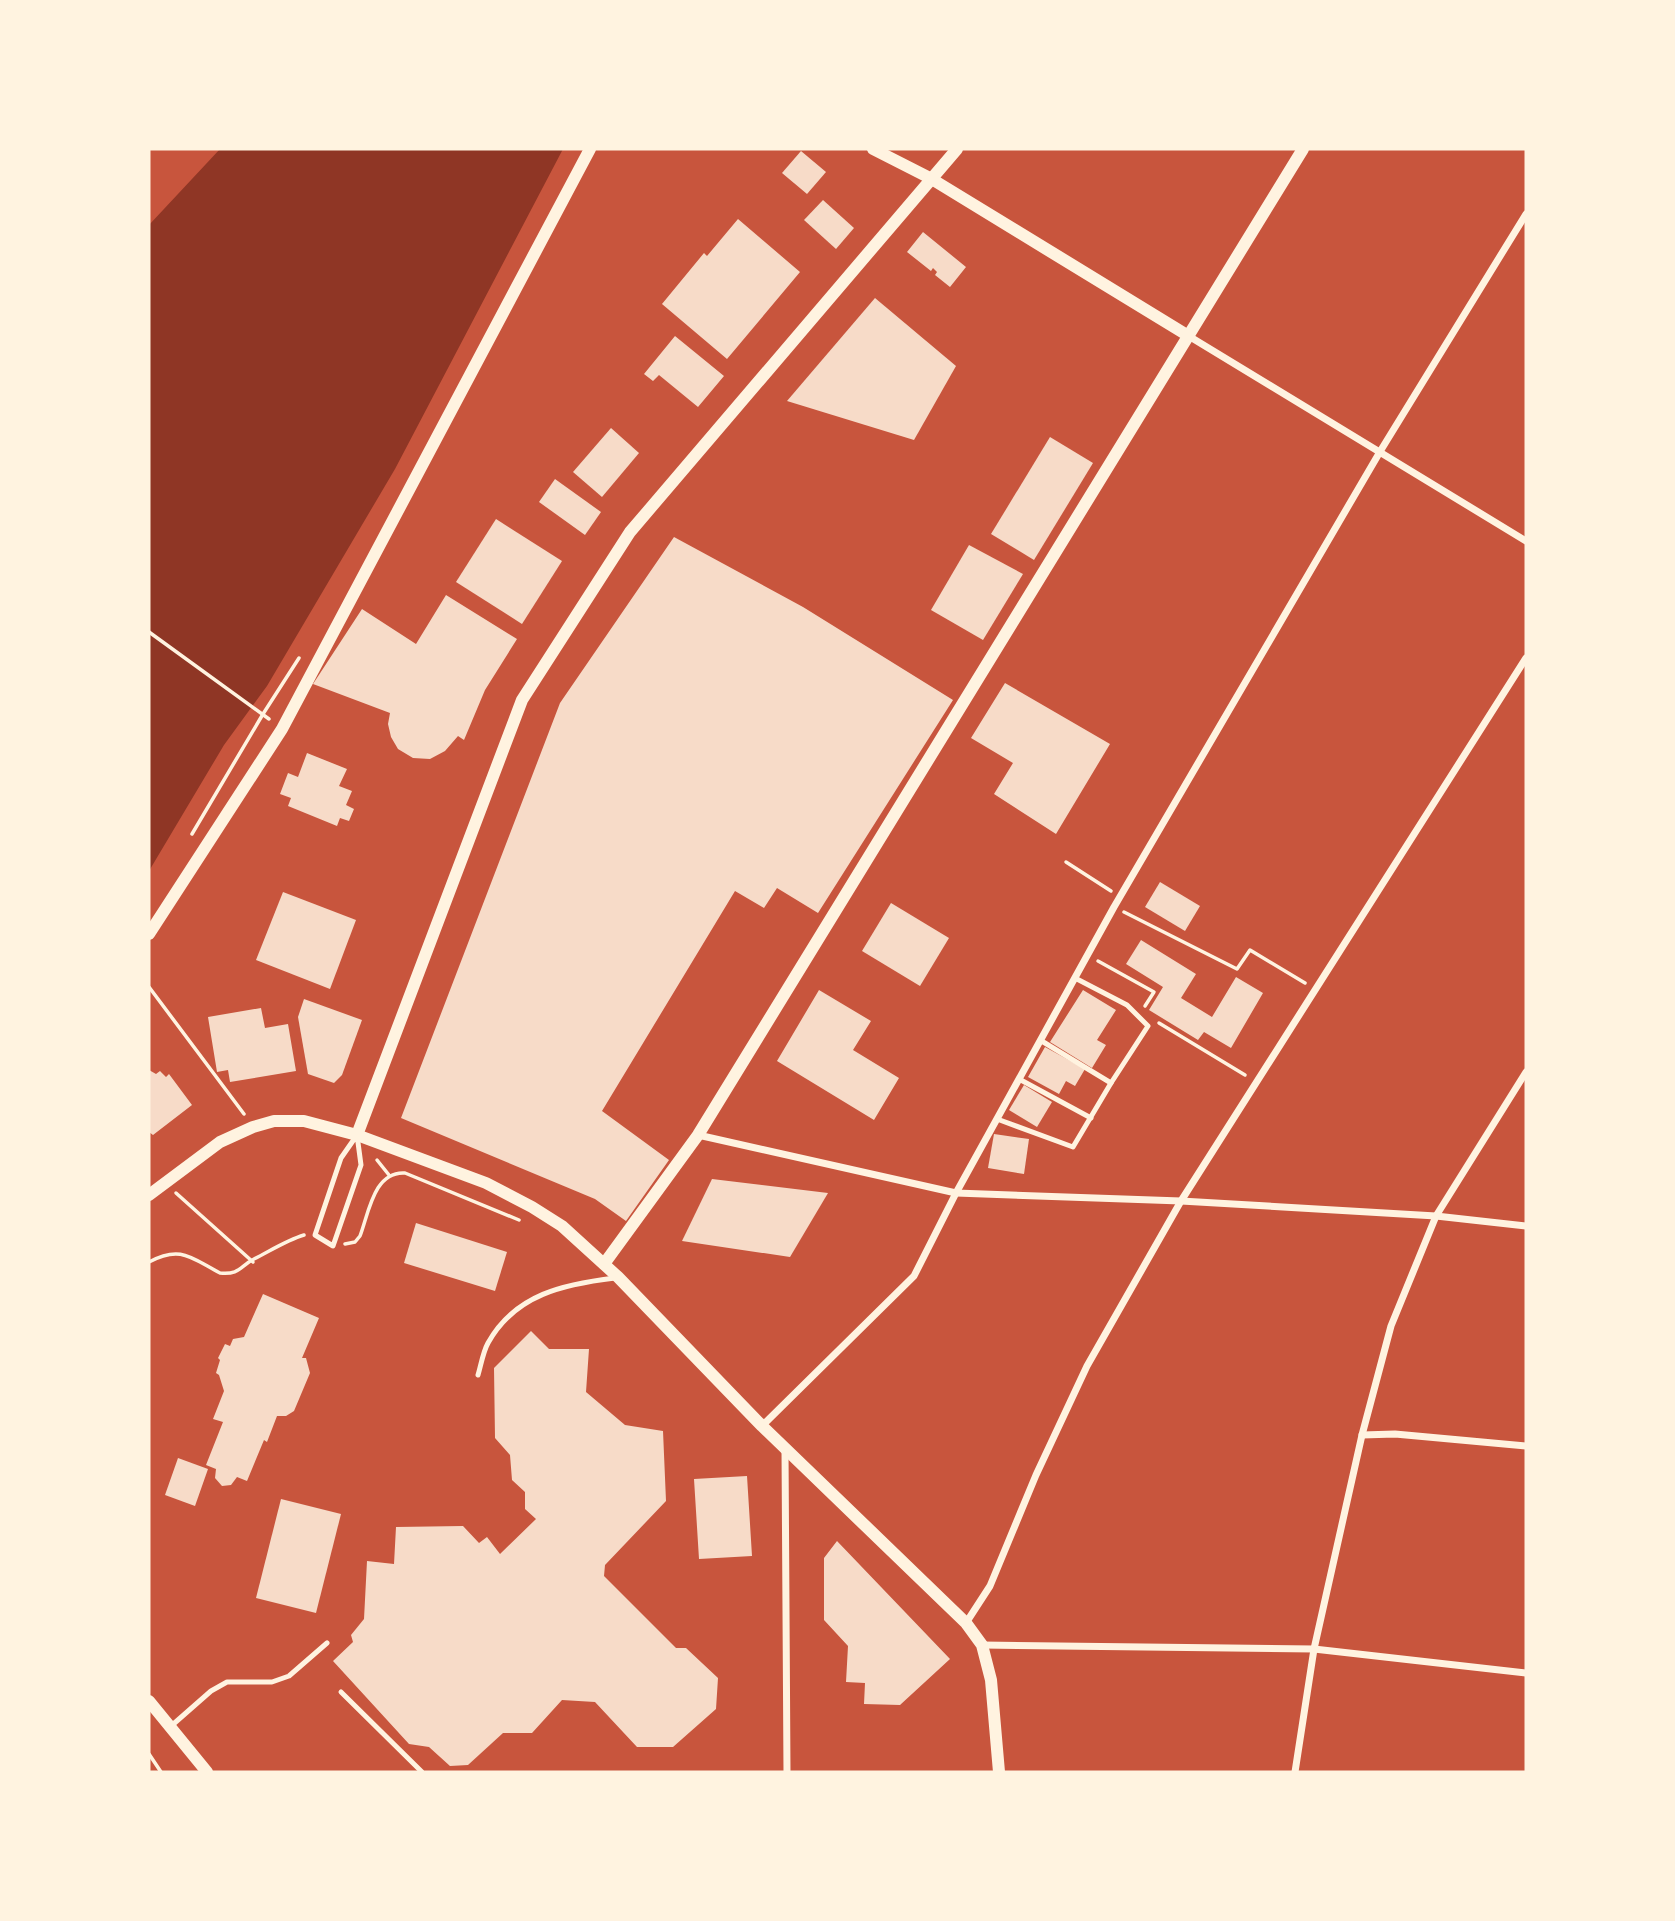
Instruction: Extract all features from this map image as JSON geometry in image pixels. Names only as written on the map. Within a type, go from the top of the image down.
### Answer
[{"type":"street","points":[[149,934],[282,729],[590,149]]},
{"type":"street","points":[[873,149],[930,178],[1526,541]]},
{"type":"street","points":[[357,1135],[522,700],[630,532],[957,149]]},
{"type":"street","points":[[604,1264],[698,1135],[1303,149]]},
{"type":"street","points":[[762,1426],[913,1279],[956,1192],[1114,906],[1381,452],[1526,214]]},
{"type":"street","points":[[966,1623],[990,1586],[1036,1475],[1087,1366],[1181,1201],[1526,658]]},
{"type":"street","points":[[1296,1772],[1314,1649],[1362,1435],[1391,1326],[1436,1216],[1526,1072]]},
{"type":"street","points":[[149,1195],[220,1142],[274,1121],[304,1121],[357,1135],[497,1189],[562,1226],[618,1277],[762,1426],[966,1623],[982,1645],[991,1680],[999,1772]]},
{"type":"street","points":[[698,1135],[956,1192],[1181,1201],[1436,1216],[1526,1226]]},
{"type":"street","points":[[1362,1435],[1395,1434],[1526,1446]]},
{"type":"street","points":[[785,1448],[787,1772]]},
{"type":"street","points":[[982,1645],[1314,1649],[1526,1673]]},
{"type":"street","points":[[149,1701],[207,1772]]},
{"type":"lane","points":[[997,1119],[1073,1147],[1148,1026],[1127,1005],[1075,978]]},
{"type":"lane","points":[[1040,1040],[1111,1083]]},
{"type":"lane","points":[[1019,1079],[1091,1118]]},
{"type":"lane","points":[[357,1135],[361,1165],[333,1246],[315,1235],[341,1158],[357,1135]]},
{"type":"lane","points":[[478,1375],[487,1345],[500,1325],[520,1308],[546,1291],[575,1283],[618,1277]]},
{"type":"lane","points":[[170,1727],[211,1691],[227,1682],[272,1682],[289,1676],[327,1643]]},
{"type":"lane","points":[[341,1692],[422,1772]]},
{"type":"path","points":[[149,632],[282,729]]},
{"type":"path","points":[[191,837],[263,713]]},
{"type":"path","points":[[1066,862],[1103,885]]},
{"type":"path","points":[[1114,906],[1237,969],[1250,950],[1316,989]]},
{"type":"path","points":[[1087,956],[1154,992],[1141,1013]]},
{"type":"path","points":[[149,988],[253,1127]]},
{"type":"path","points":[[1153,1020],[1257,1082]]},
{"type":"path","points":[[334,1243],[349,1245],[355,1242],[360,1236],[378,1188],[389,1175],[396,1173],[405,1173],[525,1223]]},
{"type":"path","points":[[164,1182],[252,1261]]},
{"type":"path","points":[[149,1262],[177,1252],[220,1273],[228,1274],[242,1269],[301,1235],[315,1235]]},
{"type":"path","points":[[149,1754],[161,1772]]},
{"type":"shaded area","points":[[220,149],[563,149],[395,469],[267,686],[224,745],[149,871],[149,225]]},
{"type":"building","points":[[801,151],[826,172],[807,194],[782,173]]},
{"type":"building","points":[[823,200],[854,228],[836,249],[804,220]]},
{"type":"building","points":[[738,219],[800,272],[727,359],[662,304],[704,253],[707,256]]},
{"type":"building","points":[[923,232],[966,267],[950,287],[935,275],[937,272],[933,268],[931,271],[907,252]]},
{"type":"building","points":[[875,298],[956,366],[914,440],[787,401]]},
{"type":"building","points":[[675,336],[724,376],[698,407],[659,375],[653,381],[644,374]]},
{"type":"building","points":[[611,428],[639,453],[602,497],[573,472]]},
{"type":"building","points":[[1050,437],[1093,463],[1034,560],[991,534]]},
{"type":"building","points":[[555,479],[601,512],[585,535],[539,502]]},
{"type":"building","points":[[496,519],[562,561],[522,624],[456,582]]},
{"type":"building","points":[[674,537],[803,607],[953,700],[818,913],[777,888],[764,908],[735,891],[602,1111],[669,1160],[626,1221],[595,1199],[401,1118],[560,703]]},
{"type":"building","points":[[969,545],[1023,574],[983,640],[931,610]]},
{"type":"building","points":[[446,595],[517,639],[485,690],[464,740],[458,736],[445,751],[430,759],[413,758],[398,749],[391,737],[388,724],[390,713],[313,684],[362,609],[416,644]]},
{"type":"building","points":[[1005,683],[1110,744],[1056,834],[994,794],[1013,763],[971,738]]},
{"type":"building","points":[[307,753],[347,769],[339,786],[352,791],[346,805],[354,809],[349,821],[340,818],[337,826],[288,806],[291,798],[280,794],[288,773],[298,777]]},
{"type":"building","points":[[1160,882],[1200,906],[1185,931],[1145,907]]},
{"type":"building","points":[[283,892],[356,920],[330,989],[256,960]]},
{"type":"building","points":[[891,903],[949,938],[920,986],[862,951]]},
{"type":"building","points":[[1141,940],[1196,974],[1181,998],[1212,1017],[1236,977],[1263,993],[1231,1048],[1204,1032],[1198,1040],[1149,1010],[1163,987],[1126,964]]},
{"type":"building","points":[[819,990],[871,1021],[853,1050],[899,1078],[874,1120],[777,1061]]},
{"type":"building","points":[[1083,990],[1116,1010],[1097,1040],[1106,1045],[1092,1068],[1050,1042]]},
{"type":"building","points":[[304,999],[362,1020],[342,1075],[334,1083],[308,1074],[298,1017]]},
{"type":"building","points":[[261,1008],[265,1028],[288,1024],[296,1071],[230,1082],[228,1070],[217,1072],[208,1017]]},
{"type":"building","points":[[1045,1047],[1085,1069],[1075,1086],[1066,1081],[1059,1094],[1028,1077]]},
{"type":"building","points":[[149,1070],[156,1074],[160,1071],[166,1077],[169,1074],[192,1105],[153,1135],[149,1132]]},
{"type":"building","points":[[1024,1085],[1052,1102],[1037,1127],[1009,1110]]},
{"type":"building","points":[[994,1134],[1029,1139],[1024,1174],[988,1168]]},
{"type":"building","points":[[712,1179],[828,1193],[790,1257],[682,1241]]},
{"type":"building","points":[[416,1223],[507,1252],[495,1291],[404,1263]]},
{"type":"building","points":[[263,1294],[319,1318],[302,1358],[306,1358],[310,1373],[294,1411],[286,1416],[277,1416],[247,1481],[237,1477],[231,1485],[222,1486],[215,1478],[216,1469],[206,1465],[223,1422],[213,1419],[224,1391],[216,1373],[220,1360],[218,1358],[225,1344],[230,1346],[233,1339],[244,1337]]},
{"type":"building","points":[[531,1331],[549,1349],[589,1349],[586,1392],[625,1425],[663,1431],[666,1501],[605,1565],[604,1576],[676,1648],[686,1648],[718,1678],[716,1709],[673,1747],[637,1747],[595,1702],[562,1700],[532,1733],[503,1733],[468,1765],[450,1766],[429,1747],[409,1744],[333,1661],[353,1642],[351,1635],[364,1619],[367,1561],[394,1564],[396,1527],[463,1526],[479,1543],[487,1537],[500,1554],[536,1519],[525,1509],[525,1492],[512,1480],[510,1455],[495,1438],[494,1368]]},
{"type":"building","points":[[178,1458],[208,1469],[195,1506],[165,1495]]},
{"type":"building","points":[[747,1476],[752,1556],[699,1559],[694,1479]]},
{"type":"building","points":[[281,1499],[341,1514],[316,1613],[256,1598]]},
{"type":"building","points":[[837,1541],[950,1659],[900,1705],[864,1704],[865,1683],[846,1682],[848,1646],[824,1620],[824,1558]]}]
